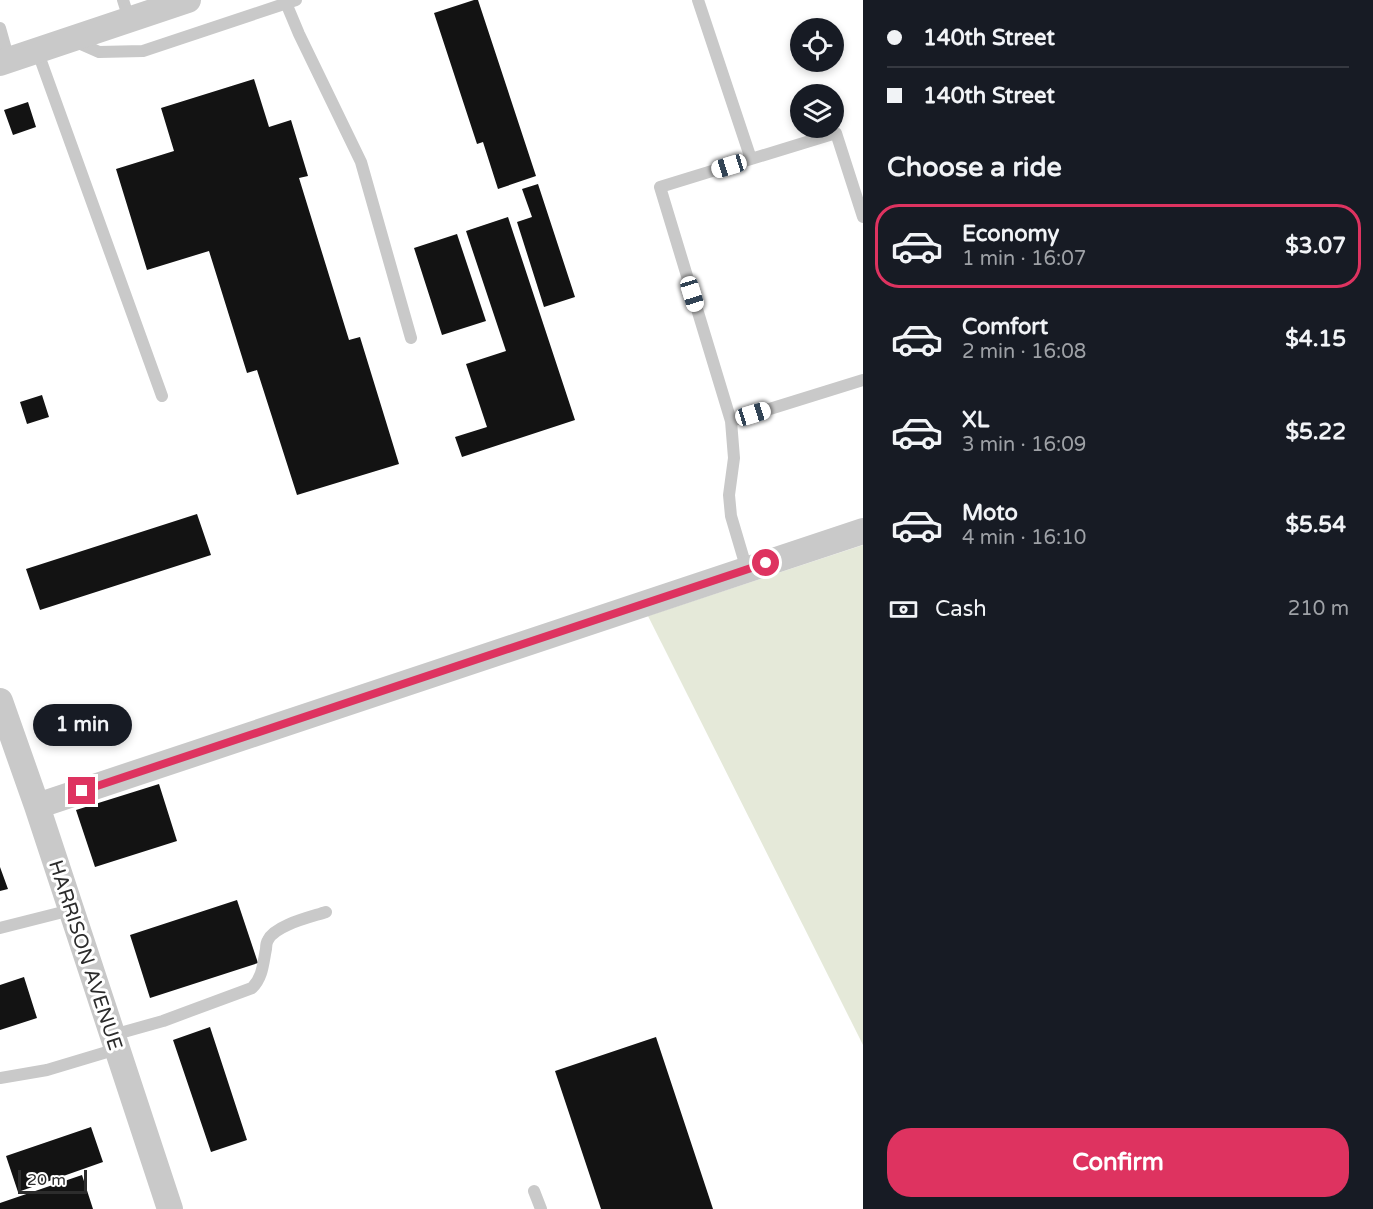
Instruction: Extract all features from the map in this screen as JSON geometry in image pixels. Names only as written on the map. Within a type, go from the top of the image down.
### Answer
[{"type":"street","points":[[4,61],[70,39],[126,9],[188,0]]},
{"type":"street","points":[[37,806],[863,531]]},
{"type":"street","name":"HARRISON AVENUE","points":[[0,701],[170,1209]]},
{"type":"lane","points":[[698,0],[751,159]]},
{"type":"lane","points":[[70,39],[99,52],[143,51],[291,2],[299,34],[361,162],[411,338]]},
{"type":"lane","points":[[0,28],[4,61]]},
{"type":"lane","points":[[37,50],[162,396]]},
{"type":"lane","points":[[747,570],[731,516],[729,495],[734,458],[730,421],[660,188],[836,133],[863,217]]},
{"type":"lane","points":[[730,421],[863,380]]},
{"type":"lane","points":[[0,928],[71,910]]},
{"type":"lane","points":[[0,1078],[47,1070],[163,1021],[252,988],[261,975],[267,940],[276,930],[326,912]]},
{"type":"lane","points":[[534,1191],[541,1209]]},
{"type":"green space","points":[[863,545],[863,1045],[648,616]]},
{"type":"building","points":[[478,0],[536,176],[498,189],[483,142],[477,144],[434,13]]},
{"type":"building","points":[[254,79],[269,127],[291,120],[308,176],[299,178],[349,340],[360,337],[399,464],[297,495],[257,370],[247,373],[209,251],[147,270],[116,169],[174,151],[161,108]]},
{"type":"building","points":[[28,102],[36,127],[13,135],[4,110]]},
{"type":"building","points":[[538,184],[575,297],[544,307],[517,222],[532,217],[522,189]]},
{"type":"building","points":[[508,217],[575,420],[462,457],[455,437],[487,427],[466,364],[506,351],[466,231]]},
{"type":"building","points":[[457,234],[486,321],[442,335],[414,248]]},
{"type":"building","points":[[42,395],[49,417],[27,424],[20,402]]},
{"type":"building","points":[[197,514],[211,555],[40,610],[26,569]]},
{"type":"building","points":[[159,784],[177,841],[95,867],[76,810]]},
{"type":"building","points":[[0,867],[8,889],[0,891]]},
{"type":"building","points":[[237,900],[258,963],[150,998],[130,935]]},
{"type":"building","points":[[24,977],[37,1018],[0,1030],[0,985]]},
{"type":"building","points":[[210,1027],[247,1140],[211,1152],[173,1040]]},
{"type":"building","points":[[656,1037],[713,1209],[601,1209],[555,1071]]},
{"type":"building","points":[[91,1127],[103,1162],[18,1192],[6,1156]]},
{"type":"building","points":[[82,1175],[93,1209],[0,1209],[0,1203]]},
{"type":"route","points":[[82,791],[766,563]]}]
